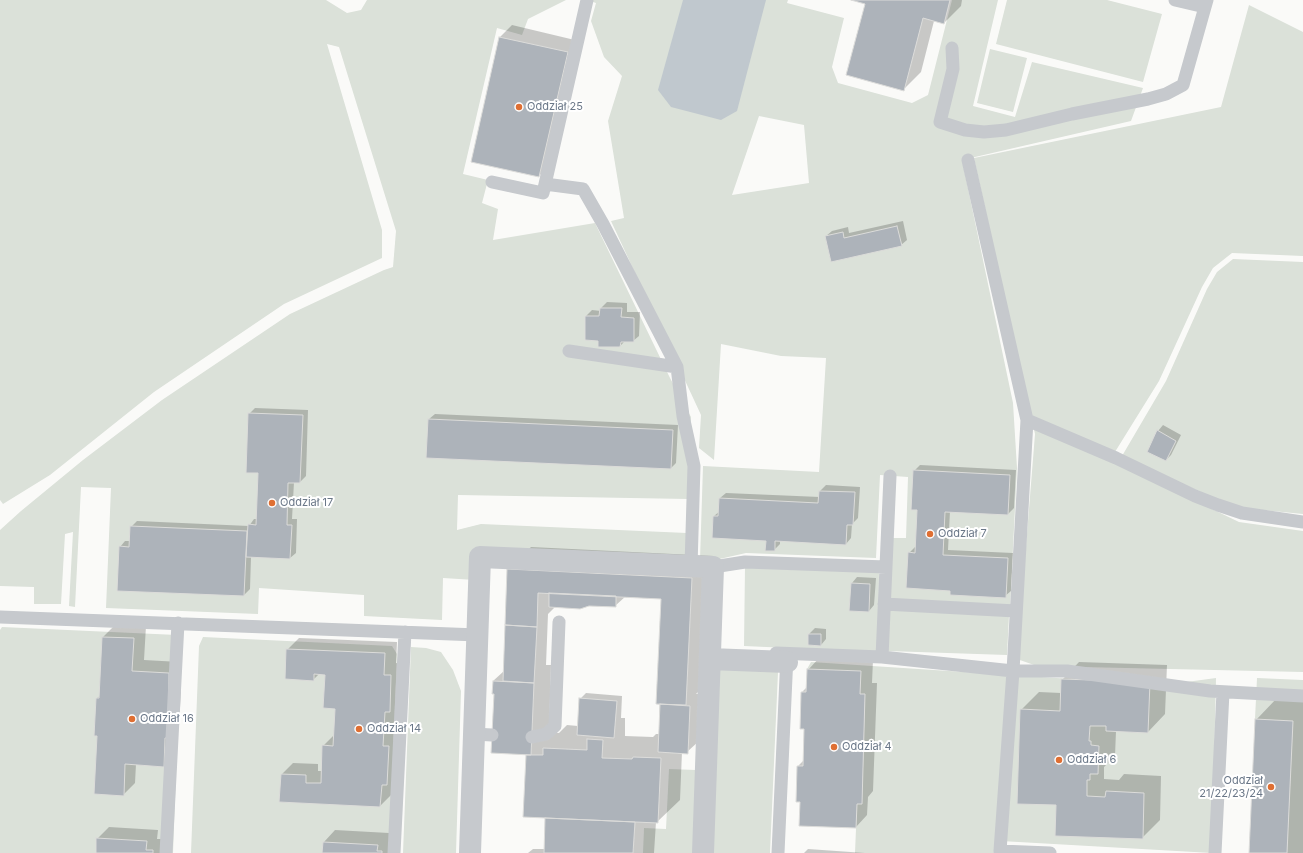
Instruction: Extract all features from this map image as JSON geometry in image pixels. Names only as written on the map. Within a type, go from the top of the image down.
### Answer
[{"type":"street","points":[[470,853],[483,735],[478,635],[480,556],[713,567],[703,853]]},
{"type":"street","points":[[710,654],[787,658]]},
{"type":"lane","points":[[492,182],[543,193],[587,0]]},
{"type":"lane","points":[[952,48],[953,69],[940,122],[965,130],[984,132],[1006,130],[1072,114],[1148,99],[1166,94],[1183,85],[1206,4],[1175,0]]},
{"type":"lane","points":[[968,160],[1027,420],[1013,671],[1000,852],[1050,853]]},
{"type":"lane","points":[[545,184],[583,189],[603,224],[677,367],[684,416],[694,466],[692,566]]},
{"type":"lane","points":[[569,351],[677,367]]},
{"type":"lane","points":[[1027,420],[1116,458],[1195,496],[1218,505],[1242,513],[1303,522]]},
{"type":"lane","points":[[882,657],[890,476]]},
{"type":"lane","points":[[713,567],[745,562],[886,567]]},
{"type":"lane","points":[[884,604],[1016,611]]},
{"type":"lane","points":[[0,616],[478,635]]},
{"type":"lane","points":[[532,737],[546,734],[555,726],[559,622]]},
{"type":"lane","points":[[166,853],[178,623]]},
{"type":"lane","points":[[394,853],[405,632]]},
{"type":"lane","points":[[778,853],[787,658],[882,657],[1013,671],[1067,671],[1223,692],[1303,696]]},
{"type":"lane","points":[[1215,853],[1223,692]]},
{"type":"shaded area","points":[[0,0],[326,0],[347,13],[361,10],[367,0],[566,0],[528,19],[522,35],[497,28],[463,174],[488,180],[482,203],[498,209],[493,240],[595,223],[670,378],[691,417],[688,499],[458,495],[457,530],[481,524],[687,533],[687,559],[476,548],[475,580],[443,578],[442,620],[364,616],[364,595],[259,588],[258,614],[106,608],[111,488],[81,487],[75,607],[69,606],[73,532],[65,534],[61,604],[34,604],[34,587],[0,586],[0,530],[21,511],[83,460],[162,400],[290,314],[393,267],[396,231],[339,47],[327,44],[382,230],[382,258],[284,304],[154,392],[50,475],[3,504],[0,500]]},
{"type":"shaded area","points":[[587,0],[788,0],[787,3],[844,18],[832,67],[838,83],[912,103],[928,95],[952,0],[998,0],[973,106],[1015,117],[1032,62],[1143,88],[1131,121],[962,160],[1013,403],[1017,468],[1010,607],[888,601],[892,538],[906,538],[908,477],[880,475],[876,558],[746,553],[715,560],[700,560],[703,466],[819,472],[826,358],[781,356],[721,344],[714,460],[699,448],[701,415],[611,221],[624,218],[608,121],[622,76],[604,57],[591,21],[596,3]],"holes":[[[759,116],[804,125],[809,183],[732,195]]]},
{"type":"shaded area","points":[[683,0],[766,0],[737,111],[721,120],[671,107],[658,90]]},
{"type":"shaded area","points":[[1007,0],[1107,0],[1162,14],[1143,82],[996,44]]},
{"type":"shaded area","points":[[1249,5],[1303,32],[1303,256],[1232,253],[1213,268],[1202,287],[1159,381],[1110,460],[1239,522],[1303,531],[1303,672],[1037,666],[1017,659],[1035,434],[974,158],[1221,107]]},
{"type":"shaded area","points":[[990,49],[1027,58],[1013,112],[977,103]]},
{"type":"shaded area","points":[[1233,259],[1303,262],[1303,514],[1242,508],[1216,499],[1122,456],[1166,381],[1207,289],[1217,272]]},
{"type":"shaded area","points":[[745,567],[879,571],[878,652],[744,646]]},
{"type":"shaded area","points":[[890,608],[1009,615],[1007,655],[888,651]]},
{"type":"shaded area","points":[[2,627],[177,635],[181,640],[173,853],[0,853],[0,630]]},
{"type":"shaded area","points":[[203,637],[392,646],[397,654],[389,853],[191,853],[199,646]]},
{"type":"shaded area","points":[[411,647],[426,648],[441,652],[453,670],[461,691],[456,853],[403,853]]},
{"type":"shaded area","points":[[811,662],[1164,685],[1216,678],[1212,853],[1001,841],[1000,853],[855,853],[857,804],[862,804],[865,695],[860,694],[861,672],[807,669]]},
{"type":"shaded area","points":[[718,669],[778,672],[770,853],[710,853]]},
{"type":"shaded area","points":[[1257,678],[1303,680],[1303,853],[1287,853],[1293,721],[1255,719]]},
{"type":"shaded area","points":[[669,769],[696,770],[693,853],[643,853],[644,828],[666,829]]},
{"type":"building","points":[[851,0],[950,0],[944,24],[923,18],[904,91],[846,75],[865,4]]},
{"type":"building","name":"Oddział 25","points":[[499,37],[568,52],[539,177],[471,162]]},
{"type":"building","points":[[897,226],[902,246],[831,262],[825,236],[843,232],[844,238]]},
{"type":"building","points":[[600,308],[622,308],[621,317],[634,318],[634,342],[621,342],[620,347],[598,347],[598,341],[585,340],[585,316],[599,316]]},
{"type":"building","name":"Oddział 17","points":[[248,413],[303,415],[300,483],[288,483],[287,525],[292,525],[290,559],[246,557],[248,524],[256,525],[258,473],[246,473]]},
{"type":"building","points":[[428,419],[673,430],[671,469],[426,458]]},
{"type":"building","points":[[1157,430],[1176,441],[1166,461],[1147,452]]},
{"type":"building","name":"Oddział 7","points":[[913,470],[1010,475],[1008,515],[945,512],[943,555],[1008,558],[1006,598],[950,595],[950,591],[906,588],[908,552],[915,553],[917,510],[911,510]]},
{"type":"building","points":[[819,491],[855,492],[853,525],[847,525],[846,545],[775,541],[775,551],[765,551],[766,541],[712,538],[713,516],[718,516],[719,498],[818,503]]},
{"type":"building","points":[[130,526],[247,531],[244,596],[117,591],[119,546],[129,547]]},
{"type":"building","points":[[507,569],[692,578],[686,705],[656,704],[661,599],[538,593],[537,627],[505,625]]},
{"type":"building","points":[[851,583],[870,584],[869,612],[849,611]]},
{"type":"building","points":[[549,593],[616,596],[616,607],[589,606],[580,609],[549,607]]},
{"type":"building","points":[[505,625],[537,627],[534,683],[503,681]]},
{"type":"building","points":[[808,634],[821,634],[821,646],[808,645]]},
{"type":"building","name":"Oddział 16","points":[[102,637],[134,638],[132,671],[169,673],[168,738],[165,738],[164,767],[125,764],[124,796],[94,794],[97,736],[94,736],[96,698],[99,698]]},
{"type":"building","name":"Oddział 14","points":[[286,649],[385,653],[384,675],[391,675],[390,712],[385,712],[383,746],[389,746],[387,785],[382,785],[380,807],[279,802],[281,774],[306,775],[306,783],[321,783],[322,745],[333,746],[335,709],[323,708],[325,675],[314,674],[314,681],[285,679]]},
{"type":"building","name":"Oddział 4","points":[[807,669],[861,671],[860,694],[865,694],[862,804],[857,804],[856,828],[799,826],[800,802],[796,802],[797,766],[803,766],[804,729],[800,729],[801,692],[806,692]]},
{"type":"building","name":"Oddział 6","points":[[1061,679],[1150,682],[1148,733],[1106,731],[1106,726],[1090,726],[1089,741],[1091,741],[1091,745],[1099,746],[1098,774],[1090,774],[1090,780],[1087,780],[1087,796],[1105,797],[1106,791],[1144,793],[1143,839],[1055,836],[1056,805],[1017,804],[1020,709],[1060,711]]},
{"type":"building","points":[[493,681],[534,683],[531,755],[491,753],[494,694],[492,694]]},
{"type":"building","points":[[579,698],[617,701],[614,738],[577,735]]},
{"type":"building","points":[[660,704],[690,706],[688,754],[658,752]]},
{"type":"building","name":"Oddział 21/22/23/24","points":[[1255,719],[1293,721],[1287,853],[1249,853]]},
{"type":"building","points":[[587,739],[603,740],[602,758],[661,758],[658,823],[523,817],[526,755],[543,755],[543,748],[587,750]]},
{"type":"building","points":[[545,818],[635,822],[633,853],[544,853]]},
{"type":"building","points":[[96,838],[147,841],[146,850],[153,850],[153,853],[96,853]]},
{"type":"building","points":[[323,842],[378,845],[377,851],[382,851],[382,853],[322,853]]},
{"type":"place","name":"Oddział 25","points":[[519,107]]},
{"type":"place","name":"Oddział 17","points":[[272,503]]},
{"type":"place","name":"Oddział 7","points":[[930,534]]},
{"type":"place","name":"Oddział 16","points":[[132,719]]},
{"type":"place","name":"Oddział 14","points":[[359,729]]},
{"type":"place","name":"Oddział 4","points":[[834,747]]},
{"type":"place","name":"Oddział 6","points":[[1059,760]]},
{"type":"place","name":"Oddział 21/22/23/24","points":[[1271,787]]}]
